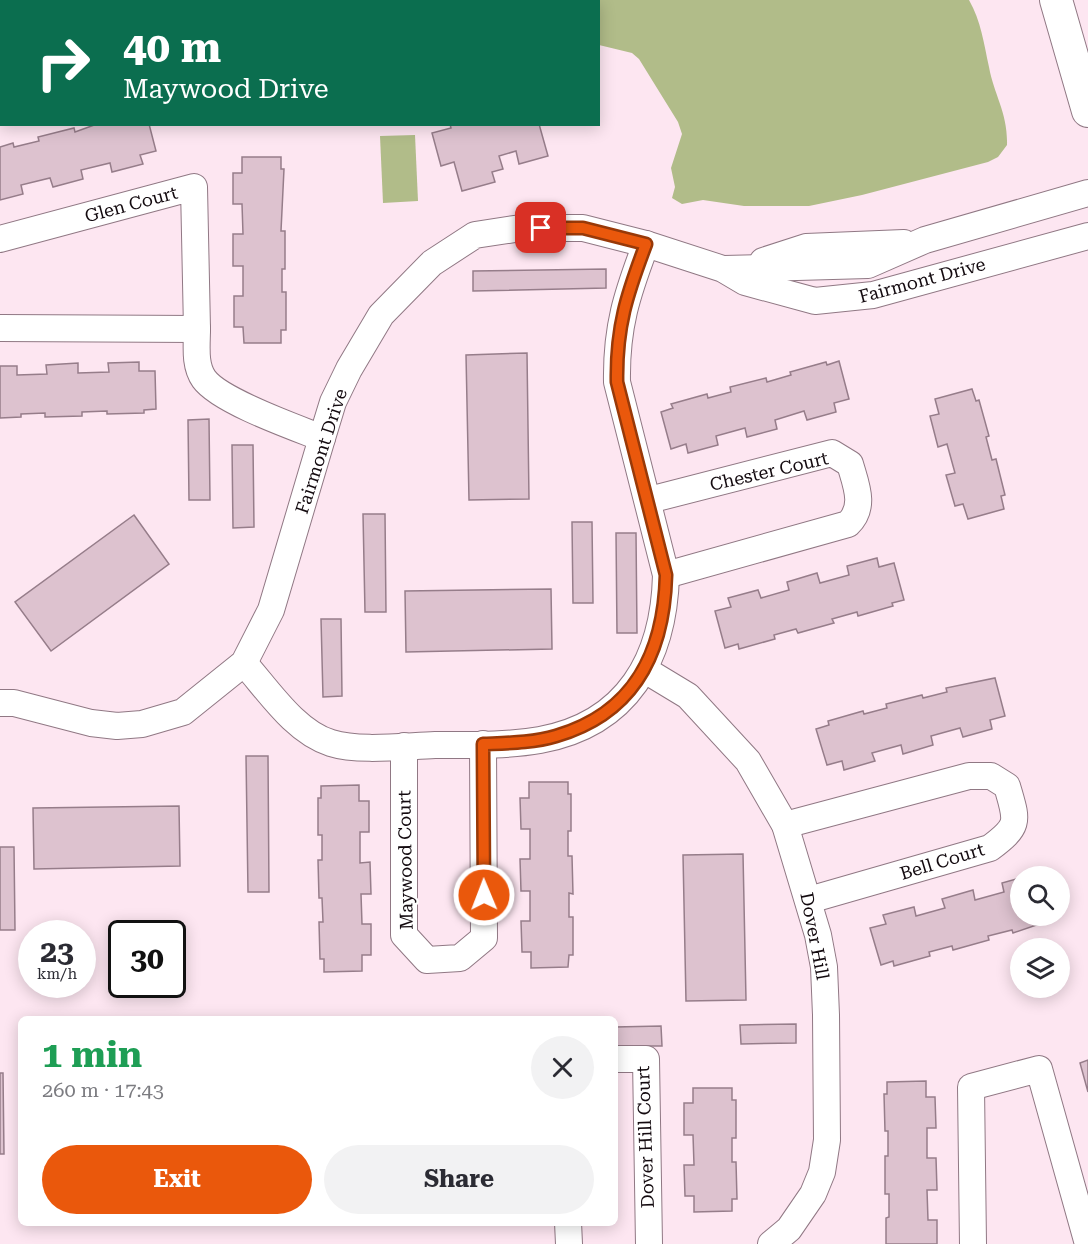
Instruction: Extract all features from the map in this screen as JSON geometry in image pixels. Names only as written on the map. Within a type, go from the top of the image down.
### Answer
[{"type":"street","points":[[1056,0],[1088,111]]},
{"type":"street","name":"Glen Court","points":[[0,239],[194,187],[197,358],[205,381],[227,397],[322,438]]},
{"type":"street","name":"Fairmont Drive","points":[[751,267],[794,249],[806,247],[888,246],[925,240],[1088,193]]},
{"type":"street","name":"Fairmont Drive","points":[[0,703],[14,703],[91,723],[117,726],[142,724],[183,712],[244,663],[271,610],[322,438],[345,377],[381,315],[420,274],[459,244],[491,231],[583,228],[646,244],[723,269],[745,282],[801,299],[834,300],[873,295],[1088,236]]},
{"type":"street","name":"Fairmont Drive","points":[[723,269],[868,265],[925,240]]},
{"type":"street","points":[[244,663],[297,722],[314,735],[331,743],[353,746],[483,744],[540,740],[576,729],[598,717],[621,700],[645,670],[660,633],[665,600],[666,575],[649,500],[617,382],[617,356],[623,307],[646,244]]},
{"type":"street","points":[[868,265],[873,295]]},
{"type":"street","points":[[0,328],[196,329]]},
{"type":"street","name":"Chester Court","points":[[649,500],[832,453],[850,464],[860,501],[857,517],[848,524],[666,575]]},
{"type":"street","name":"Dover Hill","points":[[645,670],[688,696],[748,761],[785,825],[809,900],[824,967],[828,1140],[822,1172],[813,1194],[789,1229],[775,1243]]},
{"type":"street","name":"Maywood Court","points":[[404,746],[404,935],[427,960],[460,958],[484,938],[483,744]]},
{"type":"street","name":"Bell Court","points":[[785,825],[969,776],[991,776],[1006,786],[1016,818],[1013,829],[990,848],[809,900]]},
{"type":"street","name":"Dover Hill Court","points":[[618,1059],[646,1059],[649,1244]]},
{"type":"street","points":[[973,1244],[971,1087],[1039,1069],[1088,1244]]},
{"type":"street","points":[[568,1226],[569,1244]]},
{"type":"shaded area","points":[[600,0],[969,0],[984,41],[991,77],[1005,123],[1007,145],[998,157],[988,162],[862,195],[809,206],[744,206],[703,200],[682,204],[672,198],[675,187],[671,168],[682,134],[678,122],[639,59],[632,53],[600,45]]},
{"type":"shaded area","points":[[415,135],[418,201],[383,203],[380,136]]},
{"type":"building","points":[[92,126],[150,126],[156,151],[140,155],[143,164],[112,172],[110,163],[81,170],[83,179],[53,187],[50,178],[21,185],[23,194],[0,200],[0,147],[13,143],[14,147],[39,141],[38,137],[74,128],[75,132]]},
{"type":"building","points":[[450,126],[540,126],[548,156],[519,164],[516,151],[499,156],[503,169],[492,172],[495,182],[462,191],[454,162],[441,166],[432,133],[451,128]]},
{"type":"building","points":[[242,157],[281,157],[281,169],[284,169],[281,231],[285,231],[285,269],[282,269],[282,292],[286,292],[286,330],[281,330],[281,343],[244,343],[243,327],[234,327],[234,296],[243,296],[243,266],[233,266],[233,234],[243,234],[242,204],[233,204],[233,173],[242,173]]},
{"type":"building","points":[[606,269],[606,288],[473,291],[473,271]]},
{"type":"building","points":[[527,353],[529,499],[469,500],[466,355]]},
{"type":"building","points":[[839,361],[849,399],[834,403],[836,412],[807,420],[804,411],[775,420],[777,429],[747,437],[745,428],[716,436],[718,445],[688,453],[686,444],[671,449],[661,412],[673,408],[671,404],[707,394],[708,398],[731,392],[730,387],[766,378],[767,382],[791,375],[790,372],[826,362],[827,365]]},
{"type":"building","points":[[139,362],[139,371],[155,371],[156,409],[144,410],[144,413],[82,412],[82,416],[45,417],[45,413],[0,418],[0,366],[17,366],[17,375],[47,374],[46,365],[78,363],[78,373],[109,372],[108,363]]},
{"type":"building","points":[[972,389],[976,401],[979,400],[989,436],[986,437],[992,460],[996,459],[1005,495],[1001,496],[1004,509],[968,519],[963,504],[955,506],[946,475],[955,473],[947,444],[938,447],[930,416],[939,414],[935,399]]},
{"type":"building","points":[[209,419],[210,500],[189,500],[188,420]]},
{"type":"building","points":[[232,445],[253,445],[254,527],[233,528]]},
{"type":"building","points":[[363,514],[385,514],[386,612],[365,612]]},
{"type":"building","points":[[134,515],[169,564],[51,651],[15,602]]},
{"type":"building","points":[[572,522],[592,522],[593,603],[573,603]]},
{"type":"building","points":[[616,533],[636,533],[637,633],[617,633]]},
{"type":"building","points":[[877,558],[879,567],[894,563],[904,600],[892,603],[893,606],[858,616],[857,612],[832,619],[834,623],[798,633],[796,629],[774,635],[775,639],[739,649],[738,644],[725,648],[715,611],[731,607],[728,598],[758,590],[761,598],[789,590],[787,582],[817,573],[820,583],[849,575],[847,566]]},
{"type":"building","points":[[551,589],[552,649],[406,652],[405,591]]},
{"type":"building","points":[[321,619],[341,619],[342,696],[323,697]]},
{"type":"building","points":[[995,678],[1005,716],[990,720],[992,729],[963,737],[960,728],[931,736],[933,745],[903,754],[901,745],[872,753],[875,761],[844,770],[842,761],[827,765],[816,729],[829,725],[828,721],[863,711],[864,714],[887,708],[886,704],[922,695],[923,698],[947,692],[946,688]]},
{"type":"building","points":[[246,756],[268,756],[269,892],[248,892]]},
{"type":"building","points":[[529,782],[568,782],[568,794],[571,794],[568,856],[572,856],[573,894],[569,893],[569,917],[573,917],[573,955],[569,955],[568,967],[531,968],[531,952],[522,952],[521,921],[530,921],[530,891],[521,891],[520,859],[530,859],[530,829],[521,829],[520,798],[529,798]]},
{"type":"building","points":[[359,785],[359,801],[369,801],[369,832],[360,832],[360,863],[370,862],[371,894],[361,894],[362,924],[371,924],[371,955],[362,955],[362,971],[324,972],[324,959],[320,959],[319,922],[323,922],[322,898],[319,898],[318,860],[322,860],[322,835],[318,835],[318,798],[321,798],[321,786]]},
{"type":"building","points":[[179,806],[180,866],[34,869],[33,808]]},
{"type":"building","points":[[0,847],[14,847],[15,930],[0,930]]},
{"type":"building","points":[[743,854],[746,1000],[686,1001],[683,855]]},
{"type":"building","points":[[1010,881],[1010,926],[1034,926],[1013,933],[1012,930],[988,936],[989,940],[953,950],[952,946],[929,952],[930,956],[894,966],[893,961],[881,965],[870,928],[886,924],[883,915],[914,907],[916,916],[945,908],[942,899],[973,890],[975,900],[1004,892],[1002,883]]},
{"type":"building","points":[[796,1024],[796,1043],[741,1044],[740,1025]]},
{"type":"building","points":[[661,1026],[662,1046],[618,1046],[618,1027]]},
{"type":"building","points":[[1088,1060],[1088,1092],[1080,1063]]},
{"type":"building","points":[[0,1073],[3,1073],[4,1154],[0,1154]]},
{"type":"building","points":[[926,1081],[926,1097],[935,1097],[936,1128],[927,1128],[927,1158],[936,1158],[937,1190],[927,1190],[928,1220],[937,1220],[937,1244],[886,1244],[889,1194],[885,1194],[885,1156],[888,1156],[888,1131],[885,1131],[884,1094],[887,1094],[887,1082]]},
{"type":"building","points":[[693,1088],[732,1088],[732,1100],[736,1100],[736,1138],[732,1138],[732,1162],[736,1162],[737,1199],[732,1199],[732,1211],[694,1212],[694,1196],[685,1196],[684,1165],[694,1165],[693,1135],[684,1135],[684,1103],[693,1103]]},
{"type":"route","points":[[484,895],[483,744],[524,742],[557,736],[598,717],[621,700],[634,686],[654,653],[660,633],[665,600],[666,575],[649,500],[617,382],[617,356],[623,307],[646,244],[583,228],[541,228]]}]
